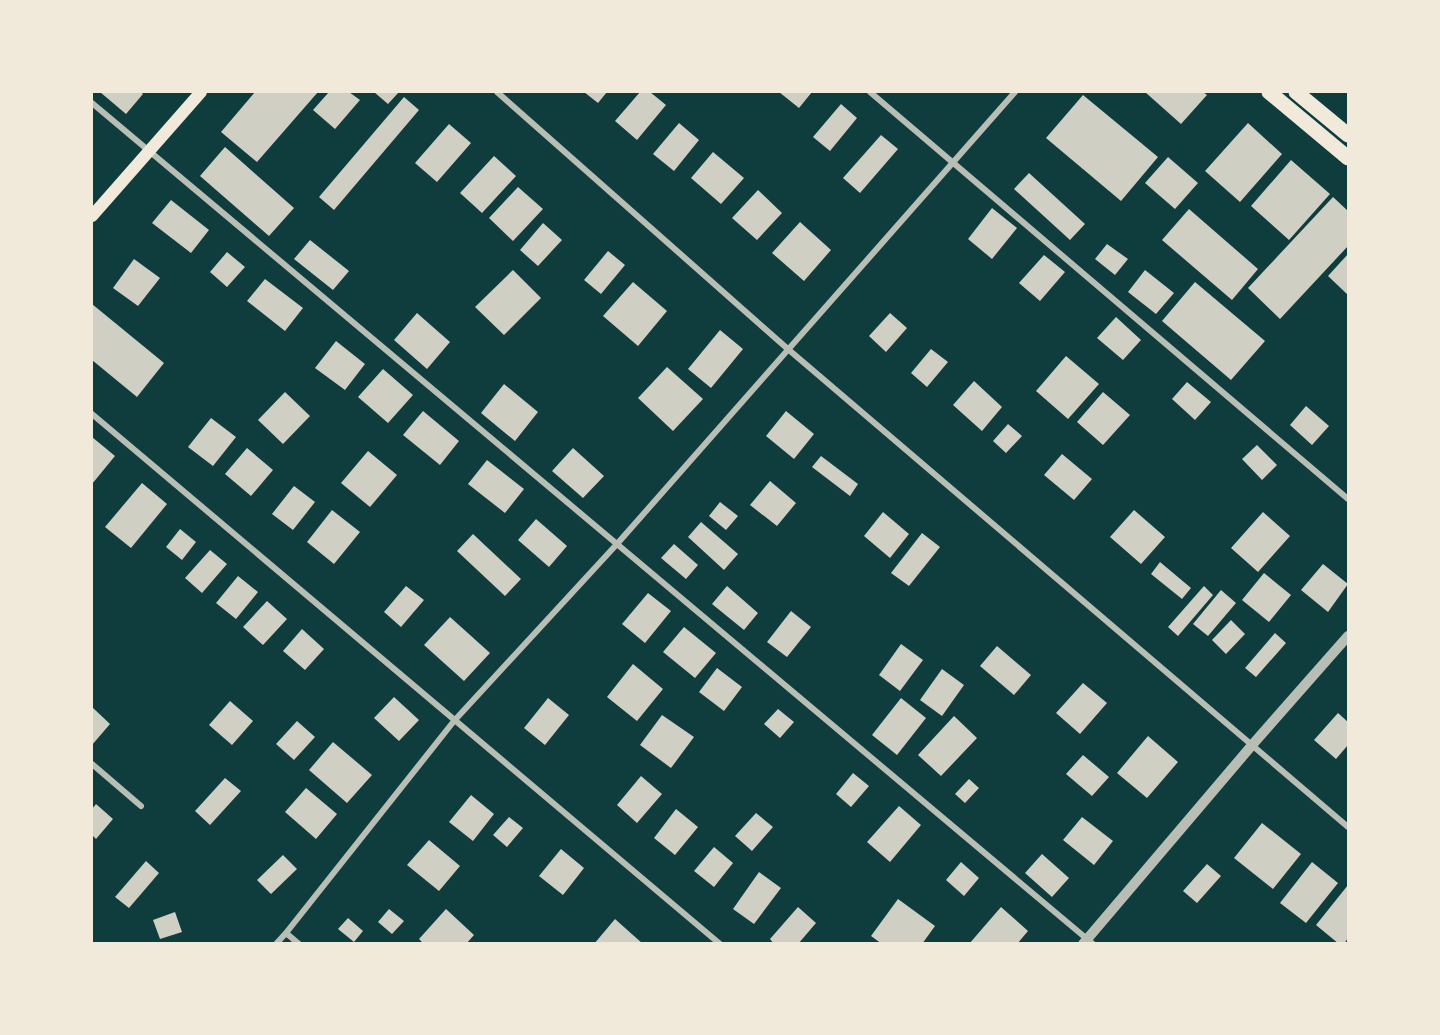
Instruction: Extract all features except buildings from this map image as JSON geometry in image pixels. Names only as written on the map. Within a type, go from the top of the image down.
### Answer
[{"type":"main road","points":[[92,216],[201,92]]},
{"type":"main road","points":[[1269,92],[1348,158]]},
{"type":"main road","points":[[1296,92],[1348,135]]},
{"type":"street","points":[[497,92],[789,350],[1348,826]]},
{"type":"street","points":[[870,92],[1348,499]]},
{"type":"street","points":[[276,944],[454,721],[617,544],[1015,92]]},
{"type":"street","points":[[92,103],[1087,942],[1253,744],[1348,636]]},
{"type":"street","points":[[92,414],[720,944]]},
{"type":"street","points":[[92,764],[141,806]]},
{"type":"street","points":[[286,933],[299,944]]}]
